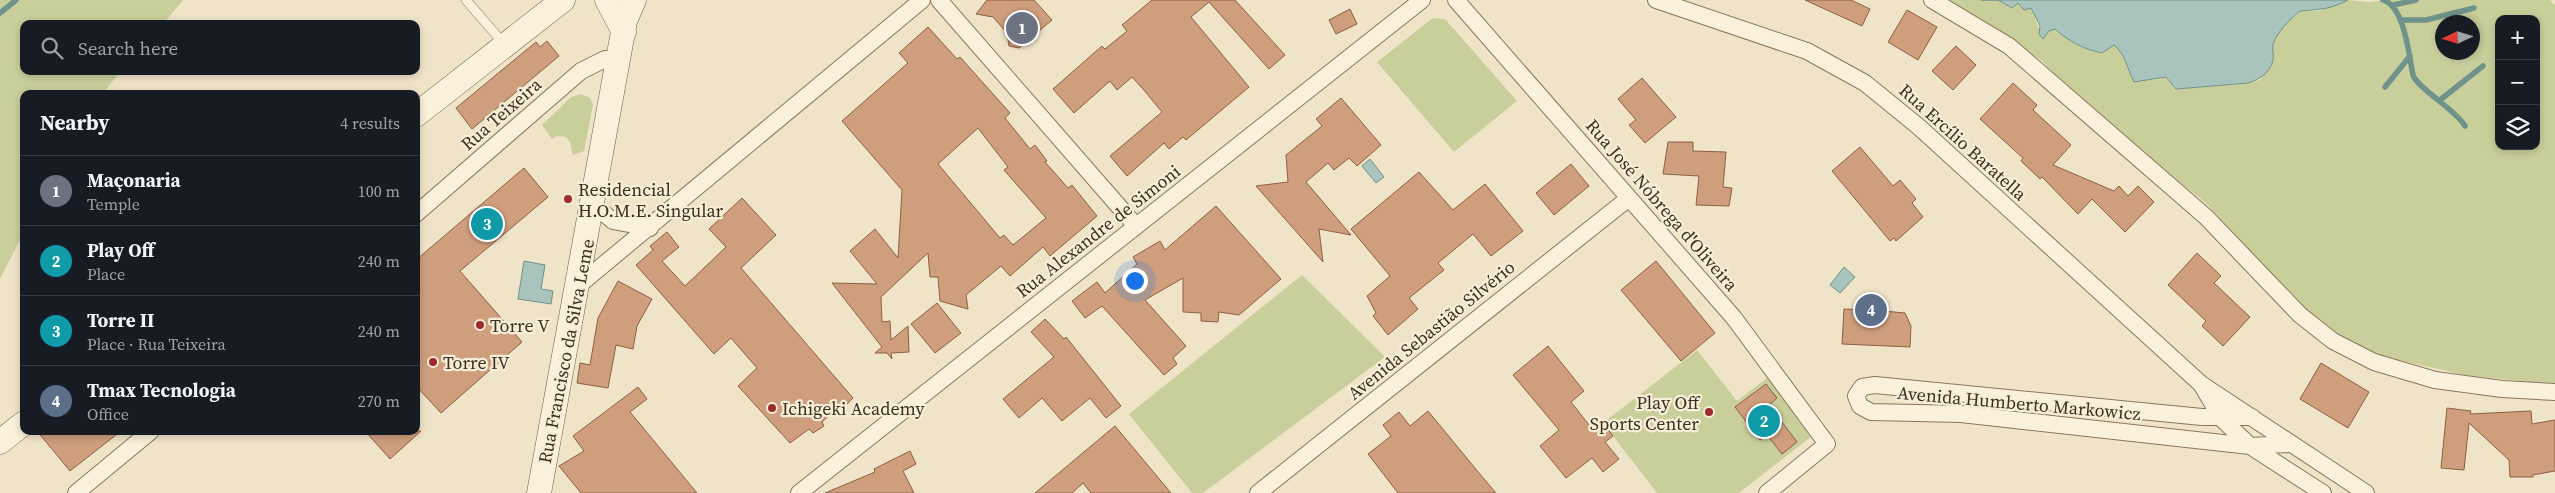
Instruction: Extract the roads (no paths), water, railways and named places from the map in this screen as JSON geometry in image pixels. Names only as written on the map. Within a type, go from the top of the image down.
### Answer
[{"type":"street","points":[[607,0],[624,32]]},
{"type":"street","name":"Rua Francisco da Silva Leme","points":[[539,493],[625,21],[634,0]]},
{"type":"street","points":[[578,285],[650,228],[922,0]]},
{"type":"street","points":[[939,0],[1136,226]]},
{"type":"street","name":"Rua Alexandre de Simoni","points":[[799,493],[1422,0]]},
{"type":"street","name":"Rua José Nóbrega d'Oliveira","points":[[1456,0],[1734,318],[1828,444],[1767,493]]},
{"type":"street","name":"Rua Ercílio Baratella","points":[[1656,0],[1807,51],[1847,71],[1865,83],[1919,127],[2201,384]]},
{"type":"street","points":[[1932,0],[2009,46],[2206,217],[2300,315],[2333,341],[2374,362],[2435,380],[2502,389],[2555,392]]},
{"type":"street","points":[[420,112],[566,1]]},
{"type":"street","name":"Rua Teixeira","points":[[420,211],[581,70],[605,58],[619,59]]},
{"type":"street","name":"Avenida Sebastião Silvério","points":[[1258,493],[1628,198]]},
{"type":"street","points":[[593,204],[613,221],[650,228]]},
{"type":"street","name":"Avenida Humberto Markowicz","points":[[2252,417],[2221,418],[1875,384],[1862,387],[1856,396],[1860,406],[1870,412],[1961,414],[2250,446],[2289,444]]},
{"type":"street","points":[[2201,384],[2289,444],[2366,493]]},
{"type":"street","points":[[2201,384],[2221,418],[2250,446],[2323,493]]},
{"type":"street","points":[[0,442],[20,426]]},
{"type":"street","points":[[76,493],[146,435]]},
{"type":"lane","points":[[466,0],[506,46]]},
{"type":"water","points":[[1998,0],[2348,0],[2330,7],[2300,11],[2296,14],[2275,39],[2273,60],[2270,68],[2256,80],[2248,83],[2176,89],[2166,77],[2134,82],[2124,58],[2114,45],[2102,53],[2077,44],[2055,29],[2049,31],[2043,39],[2039,34],[2040,26],[2031,8],[2024,10],[2018,3],[2012,8]]},
{"type":"water","points":[[1370,159],[1384,177],[1376,183],[1362,166]]},
{"type":"water","points":[[524,261],[545,265],[541,289],[553,291],[551,304],[518,299]]},
{"type":"water","points":[[1844,267],[1855,277],[1840,293],[1830,285]]},
{"type":"waterway","points":[[0,13],[16,0]]},
{"type":"waterway","points":[[2383,0],[2390,4],[2401,22],[2408,45],[2413,75],[2416,80],[2454,113],[2465,126]]},
{"type":"waterway","points":[[2393,5],[2416,0]]},
{"type":"waterway","points":[[2400,20],[2426,20],[2474,8]]},
{"type":"waterway","points":[[2385,87],[2410,56]]},
{"type":"waterway","points":[[2440,100],[2483,66]]},
{"type":"place","name":"Maçonaria","points":[[1022,28]]},
{"type":"place","name":"Residencial H.O.M.E. Singular","points":[[568,199]]},
{"type":"place","name":"Torre II","points":[[487,224]]},
{"type":"place","name":"Tmax Tecnologia","points":[[1871,310]]},
{"type":"place","name":"Torre V","points":[[480,325]]},
{"type":"place","name":"Torre IV","points":[[433,362]]},
{"type":"place","name":"Ichigeki Academy","points":[[772,408]]},
{"type":"place","name":"Play Off Sports Center","points":[[1709,412]]},
{"type":"place","name":"Play Off","points":[[1764,421]]}]
